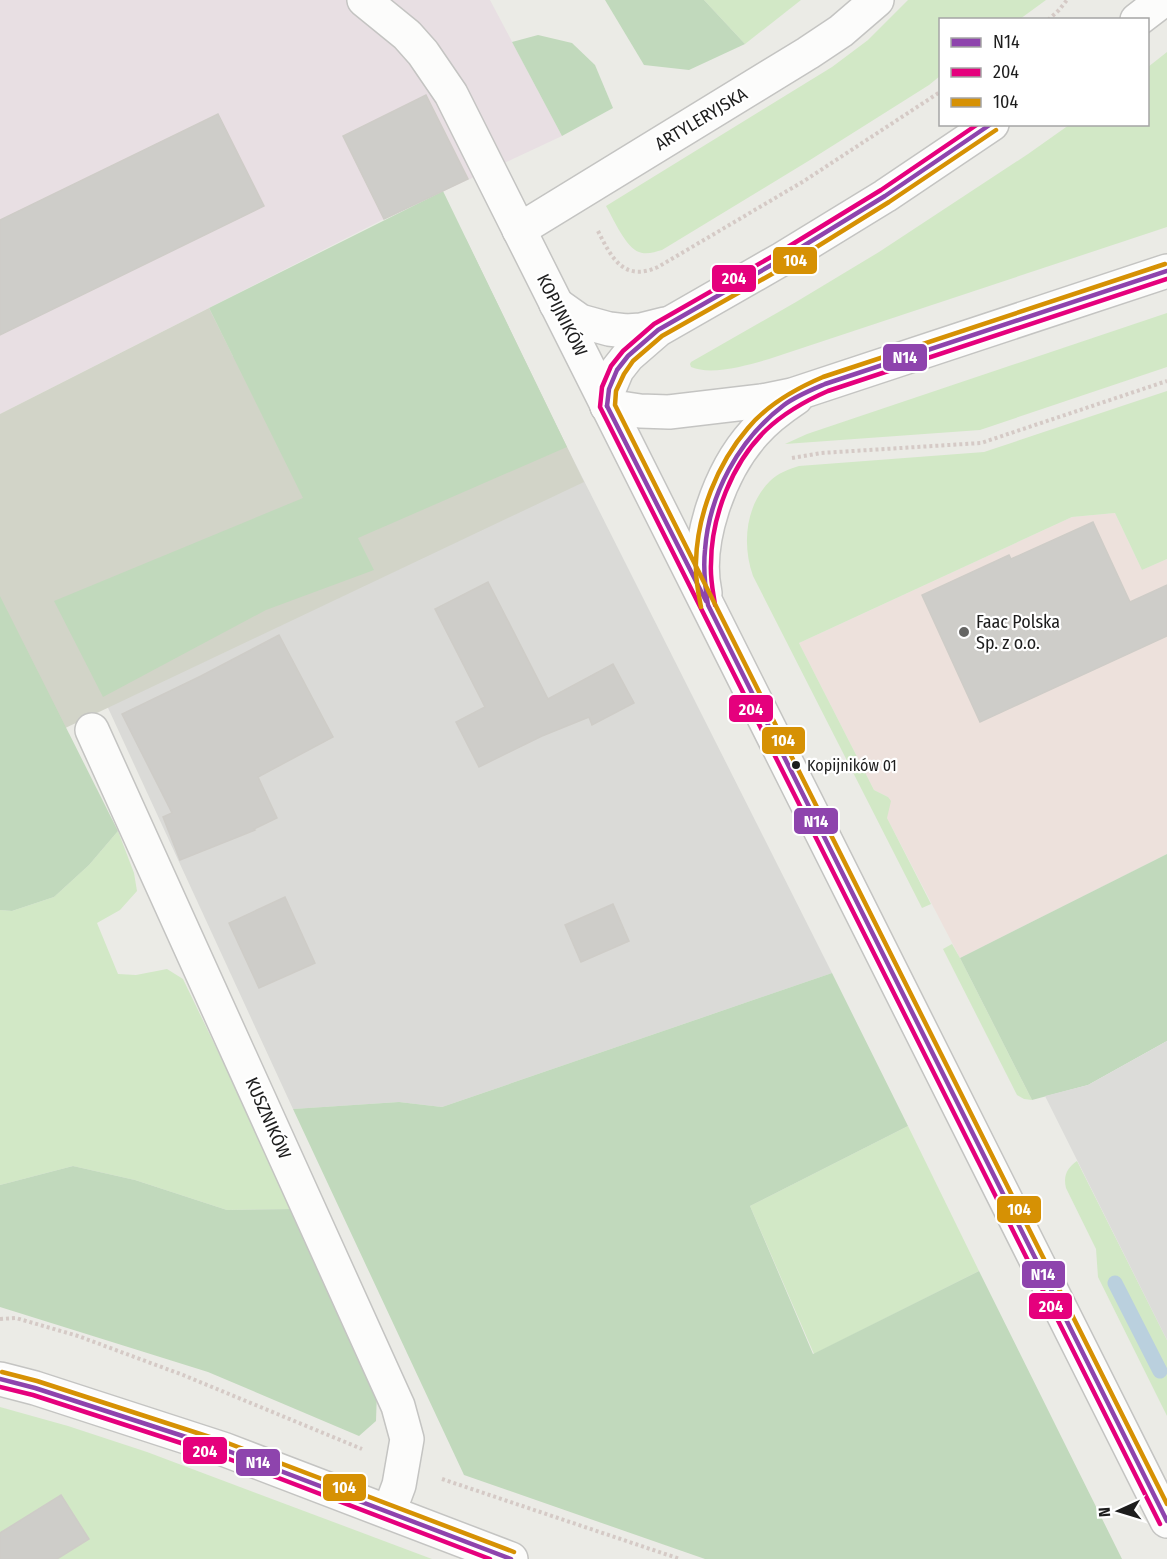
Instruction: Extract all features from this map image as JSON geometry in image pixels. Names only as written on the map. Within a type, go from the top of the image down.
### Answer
[{"type":"street","name":"KOPIJNIKÓW","points":[[364,0],[407,35],[423,52],[451,94],[1167,1521]]},
{"type":"street","name":"ARTYLERYJSKA","points":[[519,230],[841,32],[877,0]]},
{"type":"street","points":[[1140,18],[1163,0]]},
{"type":"street","points":[[989,126],[885,196],[651,336],[628,356],[617,370],[609,389],[607,406],[669,412],[762,401],[792,395],[1167,272]]},
{"type":"street","points":[[556,304],[580,321],[609,329],[641,330],[672,322]]},
{"type":"street","points":[[708,605],[704,588],[703,554],[712,512],[727,473],[753,433],[770,417],[802,394],[825,384]]},
{"type":"street","name":"KUSZNIKÓW","points":[[92,730],[398,1406],[406,1438],[399,1485],[388,1512]]},
{"type":"street","points":[[0,1379],[213,1445],[512,1559]]},
{"type":"path","points":[[1050,18],[1067,0]]},
{"type":"path","points":[[597,230],[608,251],[622,267],[631,271],[649,271],[804,181],[939,93]]},
{"type":"path","points":[[787,460],[821,453],[981,443],[1167,381]]},
{"type":"path","points":[[0,1319],[16,1318],[78,1336],[183,1375],[402,1465],[680,1559]]},
{"type":"shaded area","points":[[0,0],[490,0],[562,136],[384,219],[0,414]]},
{"type":"shaded area","points":[[466,239],[584,482],[0,759],[0,414],[209,308],[233,356]]},
{"type":"shaded area","points":[[567,447],[832,973],[442,1107],[399,1102],[293,1109],[103,697]]},
{"type":"shaded area","points":[[1115,513],[1142,570],[1167,559],[1167,854],[960,958],[887,818],[888,797],[874,790],[799,643],[1072,517]]},
{"type":"shaded area","points":[[1167,1041],[1167,1340],[1045,1096],[1088,1085]]},
{"type":"green space","points":[[605,0],[704,0],[745,44],[689,70],[644,65]]},
{"type":"green space","points":[[704,0],[801,0],[745,44]]},
{"type":"green space","points":[[908,0],[1046,0],[1021,18],[939,18],[939,77],[929,85],[662,250],[642,253],[629,245],[606,206],[832,67],[868,40]]},
{"type":"green space","points":[[538,35],[572,43],[595,65],[613,108],[562,136],[512,42]]},
{"type":"green space","points":[[1167,52],[1167,227],[769,359],[719,370],[691,367],[691,362],[879,252],[1068,126],[1149,126],[1149,66]]},
{"type":"green space","points":[[443,191],[567,447],[358,538],[374,570],[266,610],[103,697],[54,601],[303,498],[209,308]]},
{"type":"green space","points":[[1167,313],[1167,367],[980,430],[785,444],[807,434]]},
{"type":"green space","points":[[1167,391],[1167,559],[1142,570],[1115,513],[1072,517],[799,643],[874,790],[891,801],[887,818],[931,904],[922,908],[753,576],[747,539],[755,502],[773,478],[799,466],[984,452]]},
{"type":"green space","points":[[0,596],[118,831],[89,865],[54,897],[12,911],[0,910]]},
{"type":"green space","points":[[118,831],[134,873],[137,891],[120,910],[97,923],[118,974],[136,975],[167,969],[183,979],[294,1209],[227,1210],[135,1180],[73,1166],[0,1185],[0,910],[12,911],[54,897],[89,865]]},
{"type":"green space","points":[[1167,854],[1167,1041],[1088,1085],[1032,1100],[960,958]]},
{"type":"green space","points":[[952,944],[1032,1100],[1017,1095],[943,949]]},
{"type":"green space","points":[[832,973],[908,1126],[750,1206],[813,1354],[979,1271],[1122,1559],[705,1559],[464,1475],[293,1109],[399,1102],[442,1107]]},
{"type":"green space","points":[[908,1126],[979,1271],[814,1354],[750,1206]]},
{"type":"green space","points":[[1077,1161],[1167,1340],[1167,1416],[1098,1277],[1096,1249],[1066,1188],[1067,1173]]},
{"type":"green space","points":[[73,1166],[135,1180],[227,1210],[294,1209],[377,1391],[376,1421],[359,1436],[208,1372],[0,1307],[0,1185]]},
{"type":"green space","points":[[0,1407],[147,1452],[432,1559],[0,1559]]},
{"type":"building","points":[[426,95],[468,179],[384,219],[343,136]]},
{"type":"building","points":[[218,114],[264,206],[0,335],[0,220]]},
{"type":"building","points":[[1093,522],[1130,602],[1167,585],[1167,636],[980,722],[922,595],[1009,555],[1011,559]]},
{"type":"building","points":[[488,582],[548,699],[613,664],[634,703],[592,725],[589,717],[542,736],[479,767],[456,722],[485,707],[435,609]]},
{"type":"building","points":[[279,635],[333,737],[258,777],[277,818],[255,830],[180,860],[163,817],[172,813],[122,714]]},
{"type":"building","points":[[285,897],[315,963],[259,988],[229,923]]},
{"type":"building","points":[[613,904],[629,941],[581,962],[565,925]]},
{"type":"building","points":[[61,1495],[89,1539],[57,1559],[0,1559],[0,1533]]},
{"type":"waterway","points":[[1115,1283],[1160,1371]]},
{"type":"transit line","name":"204","points":[[975,126],[881,190],[778,253],[654,324],[623,351],[611,366],[602,387],[600,407],[1160,1524]]},
{"type":"transit line","name":"N14","points":[[607,406],[609,389],[617,370],[628,356],[658,330],[782,259],[885,196],[988,126]]},
{"type":"transit line","name":"104","points":[[996,130],[889,202],[786,266],[662,336],[633,361],[624,374],[616,391],[615,405],[1167,1504]]},
{"type":"transit line","name":"104","points":[[701,607],[696,574],[697,544],[711,491],[737,442],[748,428],[773,405],[792,392],[823,377],[1165,264]]},
{"type":"transit line","name":"N14","points":[[1167,271],[825,384],[789,402],[753,434],[729,469],[713,508],[704,564],[708,605],[1167,1521]]},
{"type":"transit line","name":"204","points":[[715,605],[711,564],[719,510],[743,458],[766,430],[780,418],[828,391],[1167,279]]},
{"type":"transit line","name":"N14","points":[[607,406],[706,601]]},
{"type":"transit line","name":"104","points":[[2,1372],[37,1381],[225,1442],[514,1552]]},
{"type":"transit line","name":"N14","points":[[0,1379],[35,1388],[223,1449],[511,1559]]},
{"type":"transit line","name":"204","points":[[0,1387],[33,1395],[221,1456],[490,1559]]},
{"type":"place","name":"Faac Polska Sp. z o.o.","points":[[964,632]]},
{"type":"place","name":"Kopijników 01","points":[[796,765]]}]
